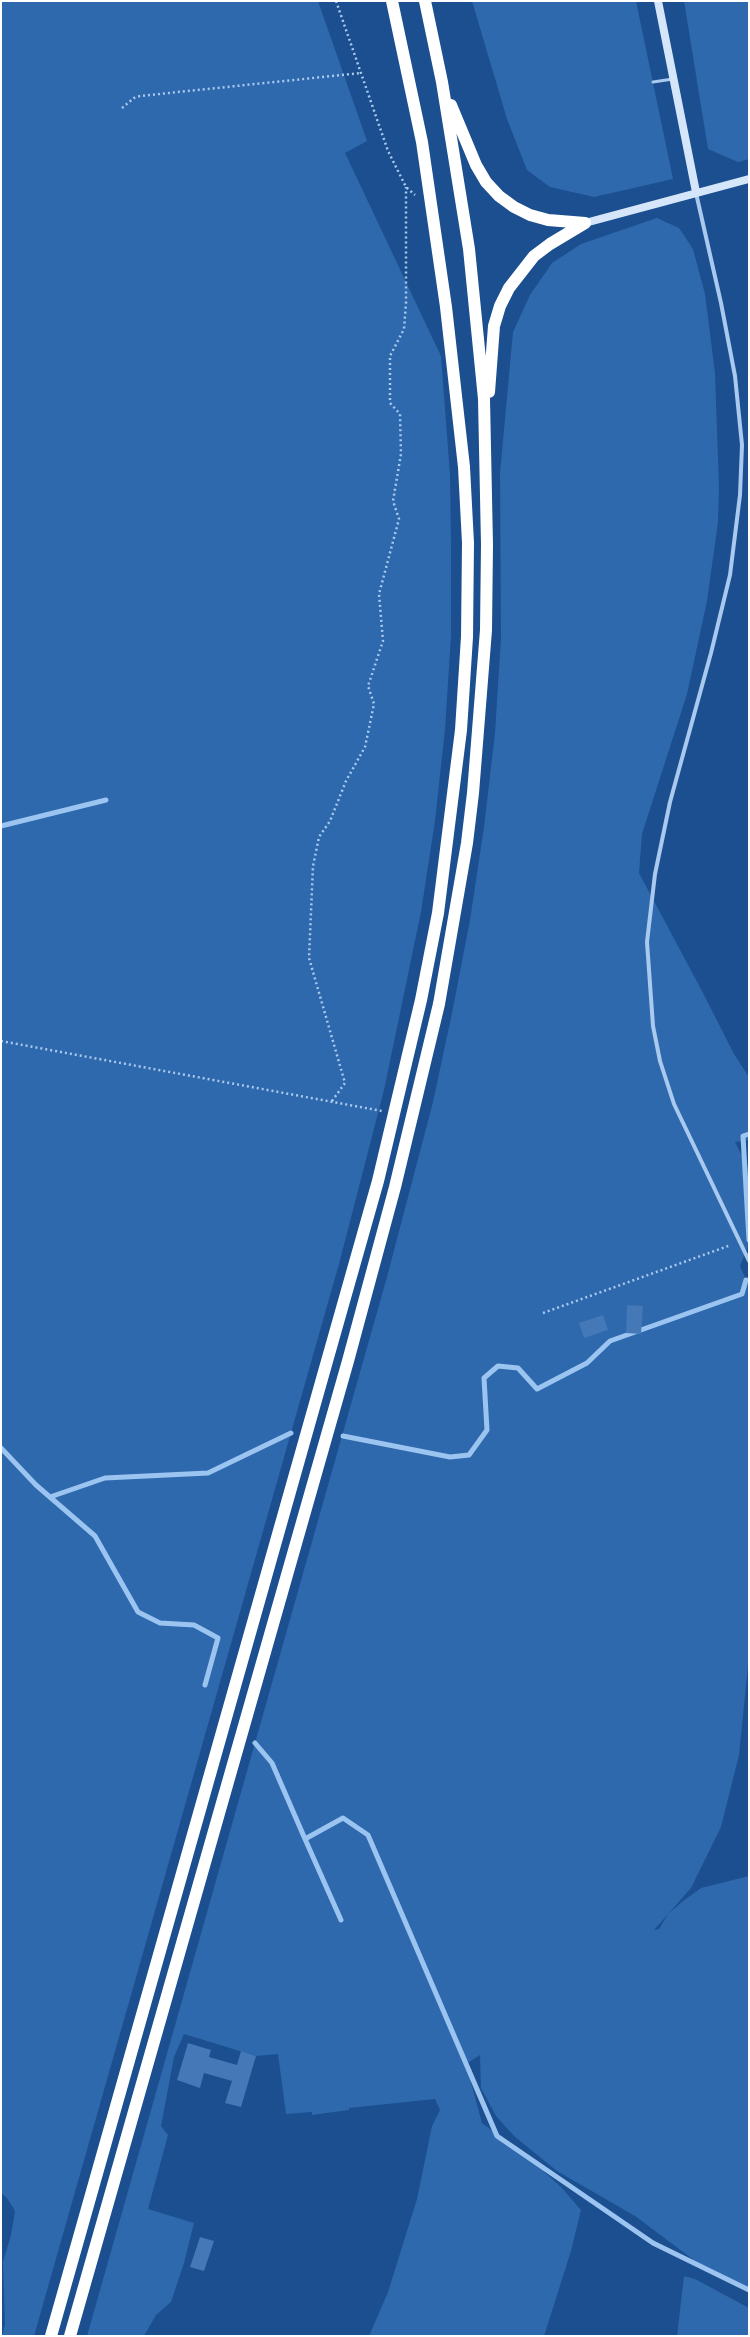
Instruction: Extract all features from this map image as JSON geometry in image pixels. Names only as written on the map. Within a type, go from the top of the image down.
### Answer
[{"type":"highway","points":[[51,2336],[378,1182],[421,1000],[438,913],[461,730],[467,637],[468,543],[464,467],[456,384],[432,204],[412,87],[392,1]]},
{"type":"highway","points":[[70,2336],[348,1361],[395,1186],[438,1004],[467,843],[478,739],[486,630],[485,440],[480,347],[469,249],[442,82],[425,1]]},
{"type":"highway","points":[[442,82],[476,165],[486,182],[499,196],[514,207],[530,215],[548,220],[585,223]]},
{"type":"highway","points":[[485,440],[494,326],[500,306],[520,270],[534,256],[550,244],[585,223]]},
{"type":"street","points":[[658,1],[696,192],[722,303],[735,376],[742,446],[740,495],[730,575],[711,653],[670,802],[655,874],[647,942],[653,1026],[660,1061],[674,1104],[749,1262]]},
{"type":"street","points":[[585,223],[749,179]]},
{"type":"lane","points":[[653,82],[673,79]]},
{"type":"path","points":[[336,1],[388,151],[406,187],[414,194],[432,204]]},
{"type":"path","points":[[122,108],[134,98],[140,96],[361,73]]},
{"type":"path","points":[[332,1101],[345,1083],[309,958],[313,866],[319,837],[330,821],[346,781],[365,747],[374,704],[368,686],[383,641],[379,594],[399,520],[393,501],[401,454],[400,414],[390,403],[390,356],[404,329],[406,187]]},
{"type":"path","points":[[1,1041],[384,1111]]},
{"type":"path","points":[[543,1313],[739,1243]]},
{"type":"shaded area","points":[[1,1],[318,1],[367,141],[345,153],[441,356],[450,475],[451,543],[451,636],[445,729],[435,821],[421,912],[384,1090],[339,1264],[34,2336],[2,2336],[5,2325],[3,2262],[11,2235],[15,2211],[7,2198],[1,2193]]},
{"type":"shaded area","points":[[472,1],[636,1],[673,179],[594,197],[550,187],[527,170],[507,119]]},
{"type":"shaded area","points":[[684,1],[749,1],[749,159],[738,162],[708,149]]},
{"type":"shaded area","points":[[657,218],[679,228],[693,249],[705,294],[715,373],[719,488],[718,522],[707,601],[687,694],[642,834],[639,873],[734,1054],[749,1077],[749,1140],[735,1142],[749,1170],[749,1244],[740,1266],[749,1286],[749,1656],[739,1755],[721,1827],[691,1888],[668,1914],[701,1888],[749,1876],[749,2289],[699,2264],[635,2216],[557,2171],[514,2136],[496,2116],[481,2088],[480,2055],[466,2064],[482,2123],[530,2159],[561,2187],[581,2210],[571,2251],[544,2336],[369,2336],[388,2292],[417,2199],[432,2126],[440,2110],[435,2099],[349,2108],[349,2110],[312,2115],[312,2112],[286,2114],[278,2054],[256,2056],[184,2034],[174,2057],[161,2126],[168,2135],[148,2209],[194,2223],[184,2263],[171,2302],[156,2315],[144,2336],[87,2336],[387,1277],[433,1102],[452,1013],[470,920],[484,827],[495,733],[501,638],[500,473],[513,332],[530,295],[552,263],[581,244]],"holes":[[[668,1914],[659,1929],[654,1930]]]},
{"type":"shaded area","points":[[684,2276],[695,2279],[749,2308],[749,2336],[677,2336]]},
{"type":"building","points":[[627,1305],[643,1306],[641,1334],[626,1333]]},
{"type":"building","points":[[603,1315],[608,1330],[584,1338],[579,1323]]},
{"type":"building","points":[[188,2043],[211,2050],[209,2057],[237,2065],[241,2051],[256,2056],[241,2107],[225,2103],[232,2081],[204,2073],[200,2088],[177,2080]]},
{"type":"building","points":[[200,2237],[214,2241],[204,2271],[190,2267]]},
{"type":"waterway","points":[[1,826],[106,800]]},
{"type":"waterway","points":[[749,1134],[743,1136],[749,1240]]},
{"type":"waterway","points":[[343,1436],[450,1457],[469,1455],[487,1430],[484,1378],[498,1366],[518,1368],[537,1389],[587,1363],[610,1341],[742,1294],[746,1280]]},
{"type":"waterway","points":[[50,1497],[105,1478],[208,1473],[291,1433]]},
{"type":"waterway","points":[[1,1448],[36,1485],[95,1536],[138,1612],[160,1623],[194,1625],[218,1638],[205,1685]]},
{"type":"waterway","points":[[255,1743],[272,1763],[305,1839],[343,1818],[368,1835],[497,2136],[653,2243],[749,2290]]},
{"type":"waterway","points":[[305,1839],[341,1920]]}]
